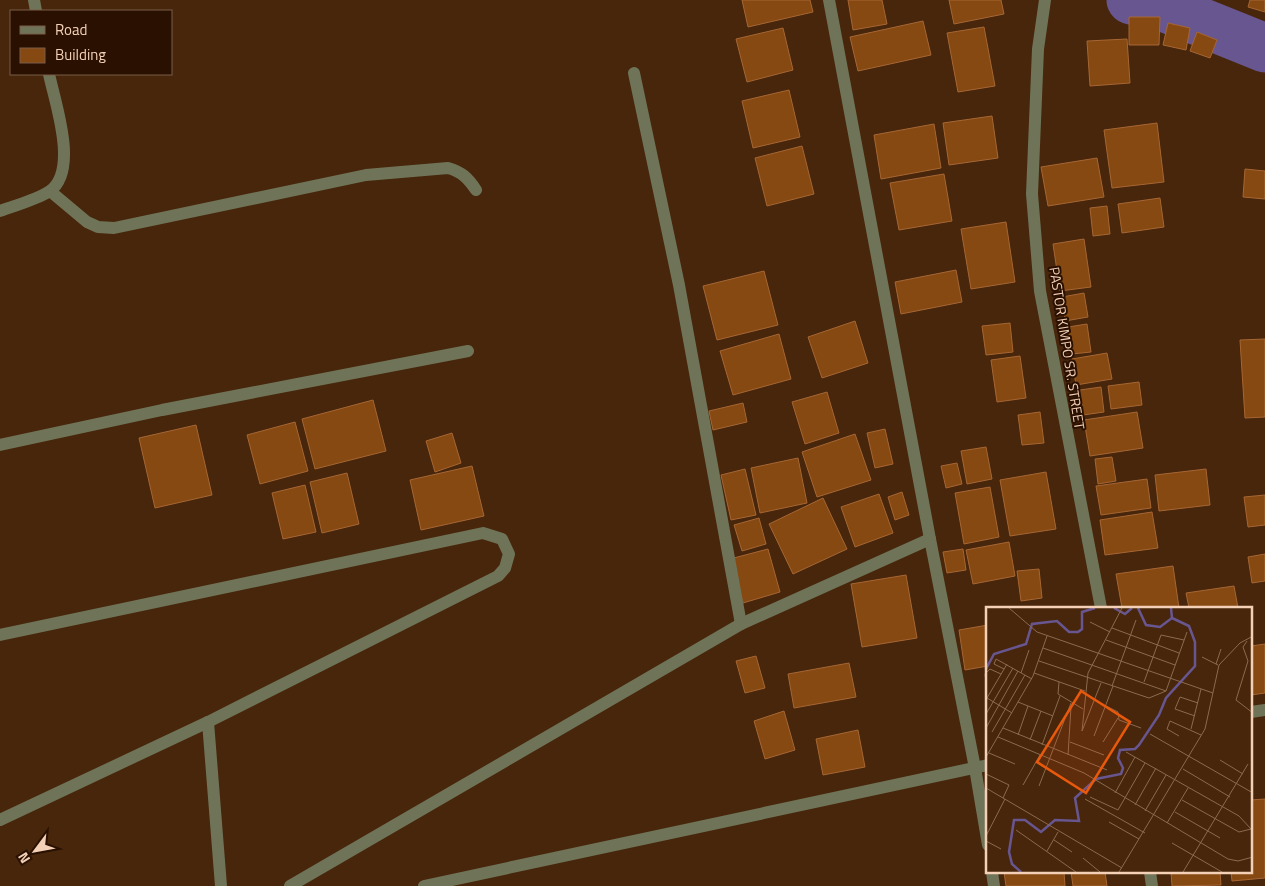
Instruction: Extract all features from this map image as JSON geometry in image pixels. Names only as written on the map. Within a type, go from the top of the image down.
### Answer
[{"type":"street","points":[[829,0],[930,539],[981,766],[986,822]]},
{"type":"street","name":"PASTOR KIMPO SR. STREET","points":[[1046,0],[1038,49],[1032,194],[1040,292],[1101,607]]},
{"type":"street","points":[[634,73],[679,284],[741,624]]},
{"type":"street","points":[[0,211],[50,191],[60,180],[65,168],[64,146],[49,75]]},
{"type":"street","points":[[50,191],[88,222],[98,227],[114,228],[366,175],[448,168],[459,171],[468,178],[476,190]]},
{"type":"street","points":[[0,445],[162,410],[468,351]]},
{"type":"street","points":[[0,635],[483,533],[502,539],[509,554],[505,568],[498,576],[208,722],[0,820]]},
{"type":"street","points":[[290,886],[741,624],[930,539]]},
{"type":"street","points":[[1252,712],[1265,710]]},
{"type":"street","points":[[208,722],[221,886]]},
{"type":"street","points":[[424,886],[981,766]]},
{"type":"building","points":[[742,0],[810,0],[813,12],[748,27]]},
{"type":"building","points":[[848,0],[882,0],[887,24],[853,30]]},
{"type":"building","points":[[949,0],[1001,0],[1004,14],[954,24]]},
{"type":"building","points":[[1250,0],[1265,0],[1265,12],[1248,7]]},
{"type":"building","points":[[1129,17],[1160,17],[1159,45],[1129,45]]},
{"type":"building","points":[[923,21],[931,55],[858,71],[850,37]]},
{"type":"building","points":[[1168,23],[1190,28],[1186,50],[1163,45]]},
{"type":"building","points":[[984,27],[995,86],[958,92],[947,33]]},
{"type":"building","points":[[783,28],[793,70],[747,82],[736,39]]},
{"type":"building","points":[[1197,32],[1217,40],[1210,58],[1190,51]]},
{"type":"building","points":[[1127,39],[1130,83],[1090,86],[1087,41]]},
{"type":"building","points":[[789,90],[800,137],[753,148],[742,101]]},
{"type":"building","points":[[992,116],[998,158],[949,165],[943,123]]},
{"type":"building","points":[[1157,123],[1164,182],[1112,188],[1104,130]]},
{"type":"building","points":[[934,124],[941,168],[881,179],[874,135]]},
{"type":"building","points":[[802,146],[814,194],[767,206],[755,158]]},
{"type":"building","points":[[1097,158],[1104,197],[1048,206],[1041,167]]},
{"type":"building","points":[[1245,169],[1265,171],[1265,199],[1243,197]]},
{"type":"building","points":[[944,174],[952,221],[899,230],[890,183]]},
{"type":"building","points":[[1160,198],[1164,227],[1122,233],[1118,204]]},
{"type":"building","points":[[1107,206],[1110,234],[1093,236],[1090,208]]},
{"type":"building","points":[[1006,222],[1015,282],[971,289],[961,229]]},
{"type":"building","points":[[1084,239],[1091,287],[1060,291],[1053,244]]},
{"type":"building","points":[[956,270],[962,302],[901,314],[895,282]]},
{"type":"building","points":[[764,271],[778,325],[717,340],[703,286]]},
{"type":"building","points":[[1084,293],[1088,317],[1065,321],[1062,297]]},
{"type":"building","points":[[855,321],[868,363],[822,378],[808,337]]},
{"type":"building","points":[[1010,323],[1013,352],[986,355],[982,326]]},
{"type":"building","points":[[1087,324],[1091,352],[1072,354],[1068,327]]},
{"type":"building","points":[[779,334],[791,379],[733,395],[720,351]]},
{"type":"building","points":[[1265,339],[1265,417],[1245,418],[1240,340]]},
{"type":"building","points":[[1107,353],[1112,379],[1076,385],[1072,359]]},
{"type":"building","points":[[1020,356],[1026,398],[997,402],[991,360]]},
{"type":"building","points":[[1139,382],[1142,405],[1111,409],[1108,386]]},
{"type":"building","points":[[1101,387],[1104,412],[1083,415],[1080,390]]},
{"type":"building","points":[[827,392],[839,433],[805,444],[792,402]]},
{"type":"building","points":[[373,400],[386,451],[315,469],[302,419]]},
{"type":"building","points":[[743,403],[747,422],[713,430],[709,411]]},
{"type":"building","points":[[1040,412],[1044,443],[1022,445],[1018,415]]},
{"type":"building","points":[[1137,412],[1143,448],[1090,456],[1084,420]]},
{"type":"building","points":[[295,422],[308,471],[260,484],[247,435]]},
{"type":"building","points":[[196,425],[212,495],[155,508],[139,438]]},
{"type":"building","points":[[885,429],[893,464],[875,468],[867,433]]},
{"type":"building","points":[[452,433],[461,463],[435,472],[426,441]]},
{"type":"building","points":[[855,434],[871,480],[817,497],[802,452]]},
{"type":"building","points":[[986,447],[992,479],[967,484],[961,451]]},
{"type":"building","points":[[1112,457],[1116,481],[1098,484],[1095,459]]},
{"type":"building","points":[[798,458],[807,503],[760,513],[751,468]]},
{"type":"building","points":[[957,463],[962,484],[946,488],[941,466]]},
{"type":"building","points":[[472,466],[484,516],[421,530],[410,480]]},
{"type":"building","points":[[745,469],[756,515],[731,520],[721,475]]},
{"type":"building","points":[[1206,469],[1210,505],[1159,511],[1155,475]]},
{"type":"building","points":[[1046,472],[1056,529],[1010,536],[1000,480]]},
{"type":"building","points":[[347,473],[359,524],[322,533],[310,482]]},
{"type":"building","points":[[1147,479],[1151,508],[1101,515],[1096,486]]},
{"type":"building","points":[[305,485],[316,532],[283,539],[272,493]]},
{"type":"building","points":[[990,487],[999,537],[964,544],[955,493]]},
{"type":"building","points":[[902,492],[909,515],[895,520],[888,497]]},
{"type":"building","points":[[879,494],[893,533],[855,547],[841,507]]},
{"type":"building","points":[[1265,495],[1265,525],[1248,527],[1244,497]]},
{"type":"building","points":[[823,498],[847,549],[793,574],[769,524]]},
{"type":"building","points":[[1152,512],[1158,548],[1105,555],[1100,520]]},
{"type":"building","points":[[759,518],[766,544],[742,551],[734,525]]},
{"type":"building","points":[[1009,542],[1015,576],[973,584],[966,550]]},
{"type":"building","points":[[768,549],[780,592],[743,603],[730,559]]},
{"type":"building","points":[[963,549],[966,570],[947,573],[943,552]]},
{"type":"building","points":[[1265,554],[1265,581],[1252,583],[1248,557]]},
{"type":"building","points":[[1173,566],[1179,607],[1122,607],[1116,574]]},
{"type":"building","points":[[1039,569],[1042,598],[1021,601],[1017,571]]},
{"type":"building","points":[[906,575],[917,638],[862,647],[851,584]]},
{"type":"building","points":[[1234,586],[1238,607],[1189,607],[1186,593]]},
{"type":"building","points":[[986,625],[986,666],[965,670],[959,630]]},
{"type":"building","points":[[1265,644],[1265,693],[1252,695],[1252,646]]},
{"type":"building","points":[[756,656],[765,688],[745,693],[736,661]]},
{"type":"building","points":[[849,663],[856,697],[794,708],[788,674]]},
{"type":"building","points":[[784,711],[795,750],[765,759],[754,721]]},
{"type":"building","points":[[858,730],[865,767],[823,775],[816,739]]},
{"type":"building","points":[[1265,799],[1265,878],[1232,881],[1231,874],[1252,874],[1252,800]]},
{"type":"building","points":[[1004,874],[1064,874],[1065,886],[1006,886]]},
{"type":"building","points":[[1071,874],[1105,874],[1107,886],[1073,886]]},
{"type":"building","points":[[1171,874],[1220,874],[1221,885],[1172,886]]},
{"type":"waterway","points":[[1131,0],[1156,4],[1265,48]]}]
